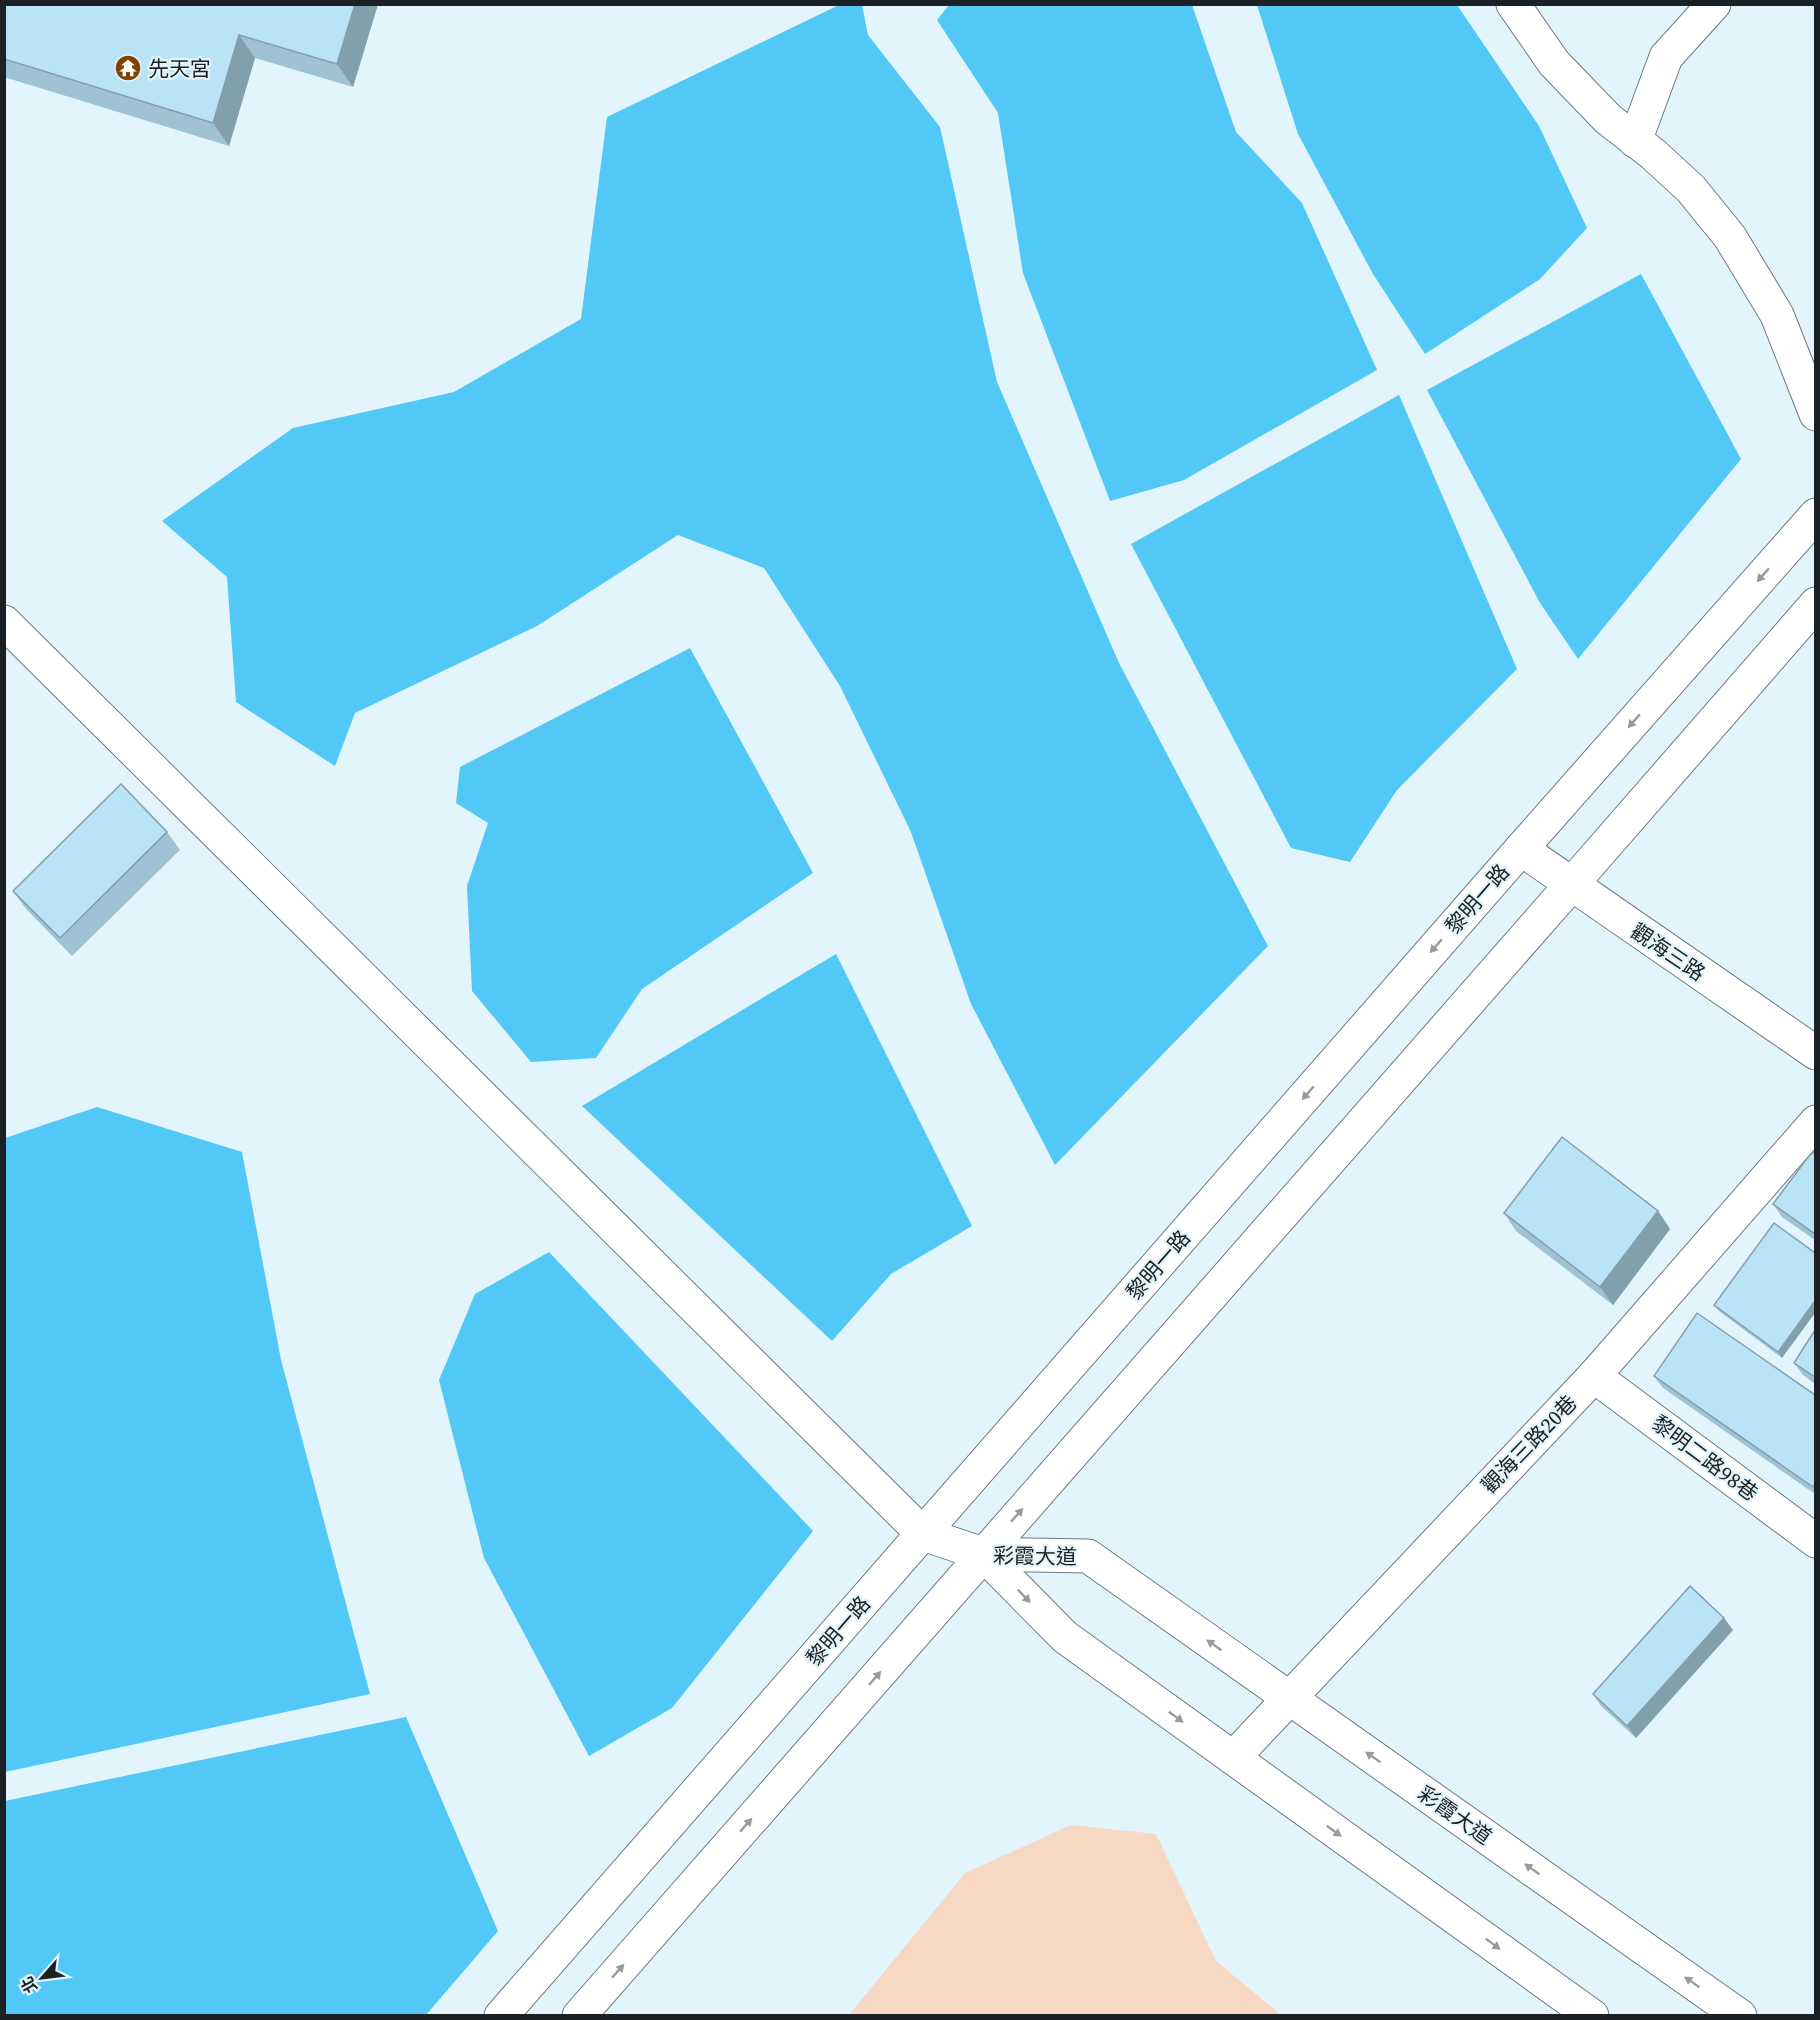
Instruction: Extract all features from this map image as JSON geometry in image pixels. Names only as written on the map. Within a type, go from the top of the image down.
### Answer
[{"type":"street","points":[[1513,4],[1554,63],[1608,119],[1691,189],[1730,237],[1777,315],[1815,414]]},
{"type":"street","points":[[1635,141],[1666,57],[1714,4]]},
{"type":"street","name":"黎明一路","points":[[501,2016],[1521,849],[1804,547],[1815,515]]},
{"type":"street","points":[[579,2016],[1815,604]]},
{"type":"street","points":[[4,622],[923,1534],[983,1554]]},
{"type":"street","name":"觀海三路","points":[[1521,849],[1815,1053]]},
{"type":"street","name":"觀海三路20巷","points":[[1233,1758],[1594,1376],[1815,1122]]},
{"type":"street","name":"黎明二路98巷","points":[[1594,1376],[1815,1541]]},
{"type":"street","name":"彩霞大道","points":[[983,1554],[1088,1557],[1740,2016]]},
{"type":"street","name":"彩霞大道","points":[[983,1554],[1065,1637],[1592,2016]]},
{"type":"shaded area","points":[[1071,1825],[1156,1834],[1216,1961],[1281,2015],[849,2015],[965,1873]]},
{"type":"water","points":[[839,5],[862,5],[868,35],[940,127],[997,382],[1119,663],[1268,946],[1055,1165],[971,1004],[911,832],[840,686],[764,568],[678,535],[537,626],[355,713],[335,766],[236,702],[227,577],[162,521],[293,428],[454,392],[581,319],[607,117]]},
{"type":"water","points":[[949,5],[1192,5],[1236,132],[1302,203],[1377,370],[1184,480],[1110,501],[1023,273],[998,113],[937,20]]},
{"type":"water","points":[[1257,5],[1457,5],[1539,126],[1587,228],[1540,279],[1425,354],[1373,274],[1298,134]]},
{"type":"water","points":[[1641,274],[1741,459],[1578,659],[1540,603],[1427,390]]},
{"type":"water","points":[[1399,395],[1517,669],[1397,790],[1350,862],[1291,848],[1131,544]]},
{"type":"water","points":[[690,648],[813,873],[642,989],[596,1058],[531,1062],[472,991],[467,886],[488,823],[456,803],[460,767]]},
{"type":"water","points":[[836,954],[972,1226],[891,1274],[832,1341],[582,1106]]},
{"type":"water","points":[[97,1107],[242,1152],[281,1360],[370,1694],[5,1772],[5,1138]]},
{"type":"water","points":[[549,1252],[813,1531],[672,1708],[589,1756],[484,1558],[439,1380],[475,1294]]},
{"type":"water","points":[[406,1717],[498,1931],[426,2015],[5,2015],[5,1801]]},
{"type":"building","name":"先天宮","points":[[4,4],[355,4],[337,64],[239,35],[213,123],[4,59]]},
{"type":"building","points":[[121,784],[167,832],[60,938],[13,891]]},
{"type":"building","points":[[1562,1137],[1658,1211],[1600,1287],[1504,1213]]},
{"type":"building","points":[[1815,1151],[1815,1234],[1773,1204]]},
{"type":"building","points":[[1774,1223],[1815,1253],[1815,1301],[1778,1352],[1714,1305]]},
{"type":"building","points":[[1697,1313],[1815,1395],[1815,1483],[1813,1487],[1654,1376]]},
{"type":"building","points":[[1815,1330],[1815,1377],[1794,1363]]},
{"type":"building","points":[[1690,1586],[1724,1618],[1627,1726],[1593,1694]]},
{"type":"place","name":"先天宮","points":[[128,68]]}]
